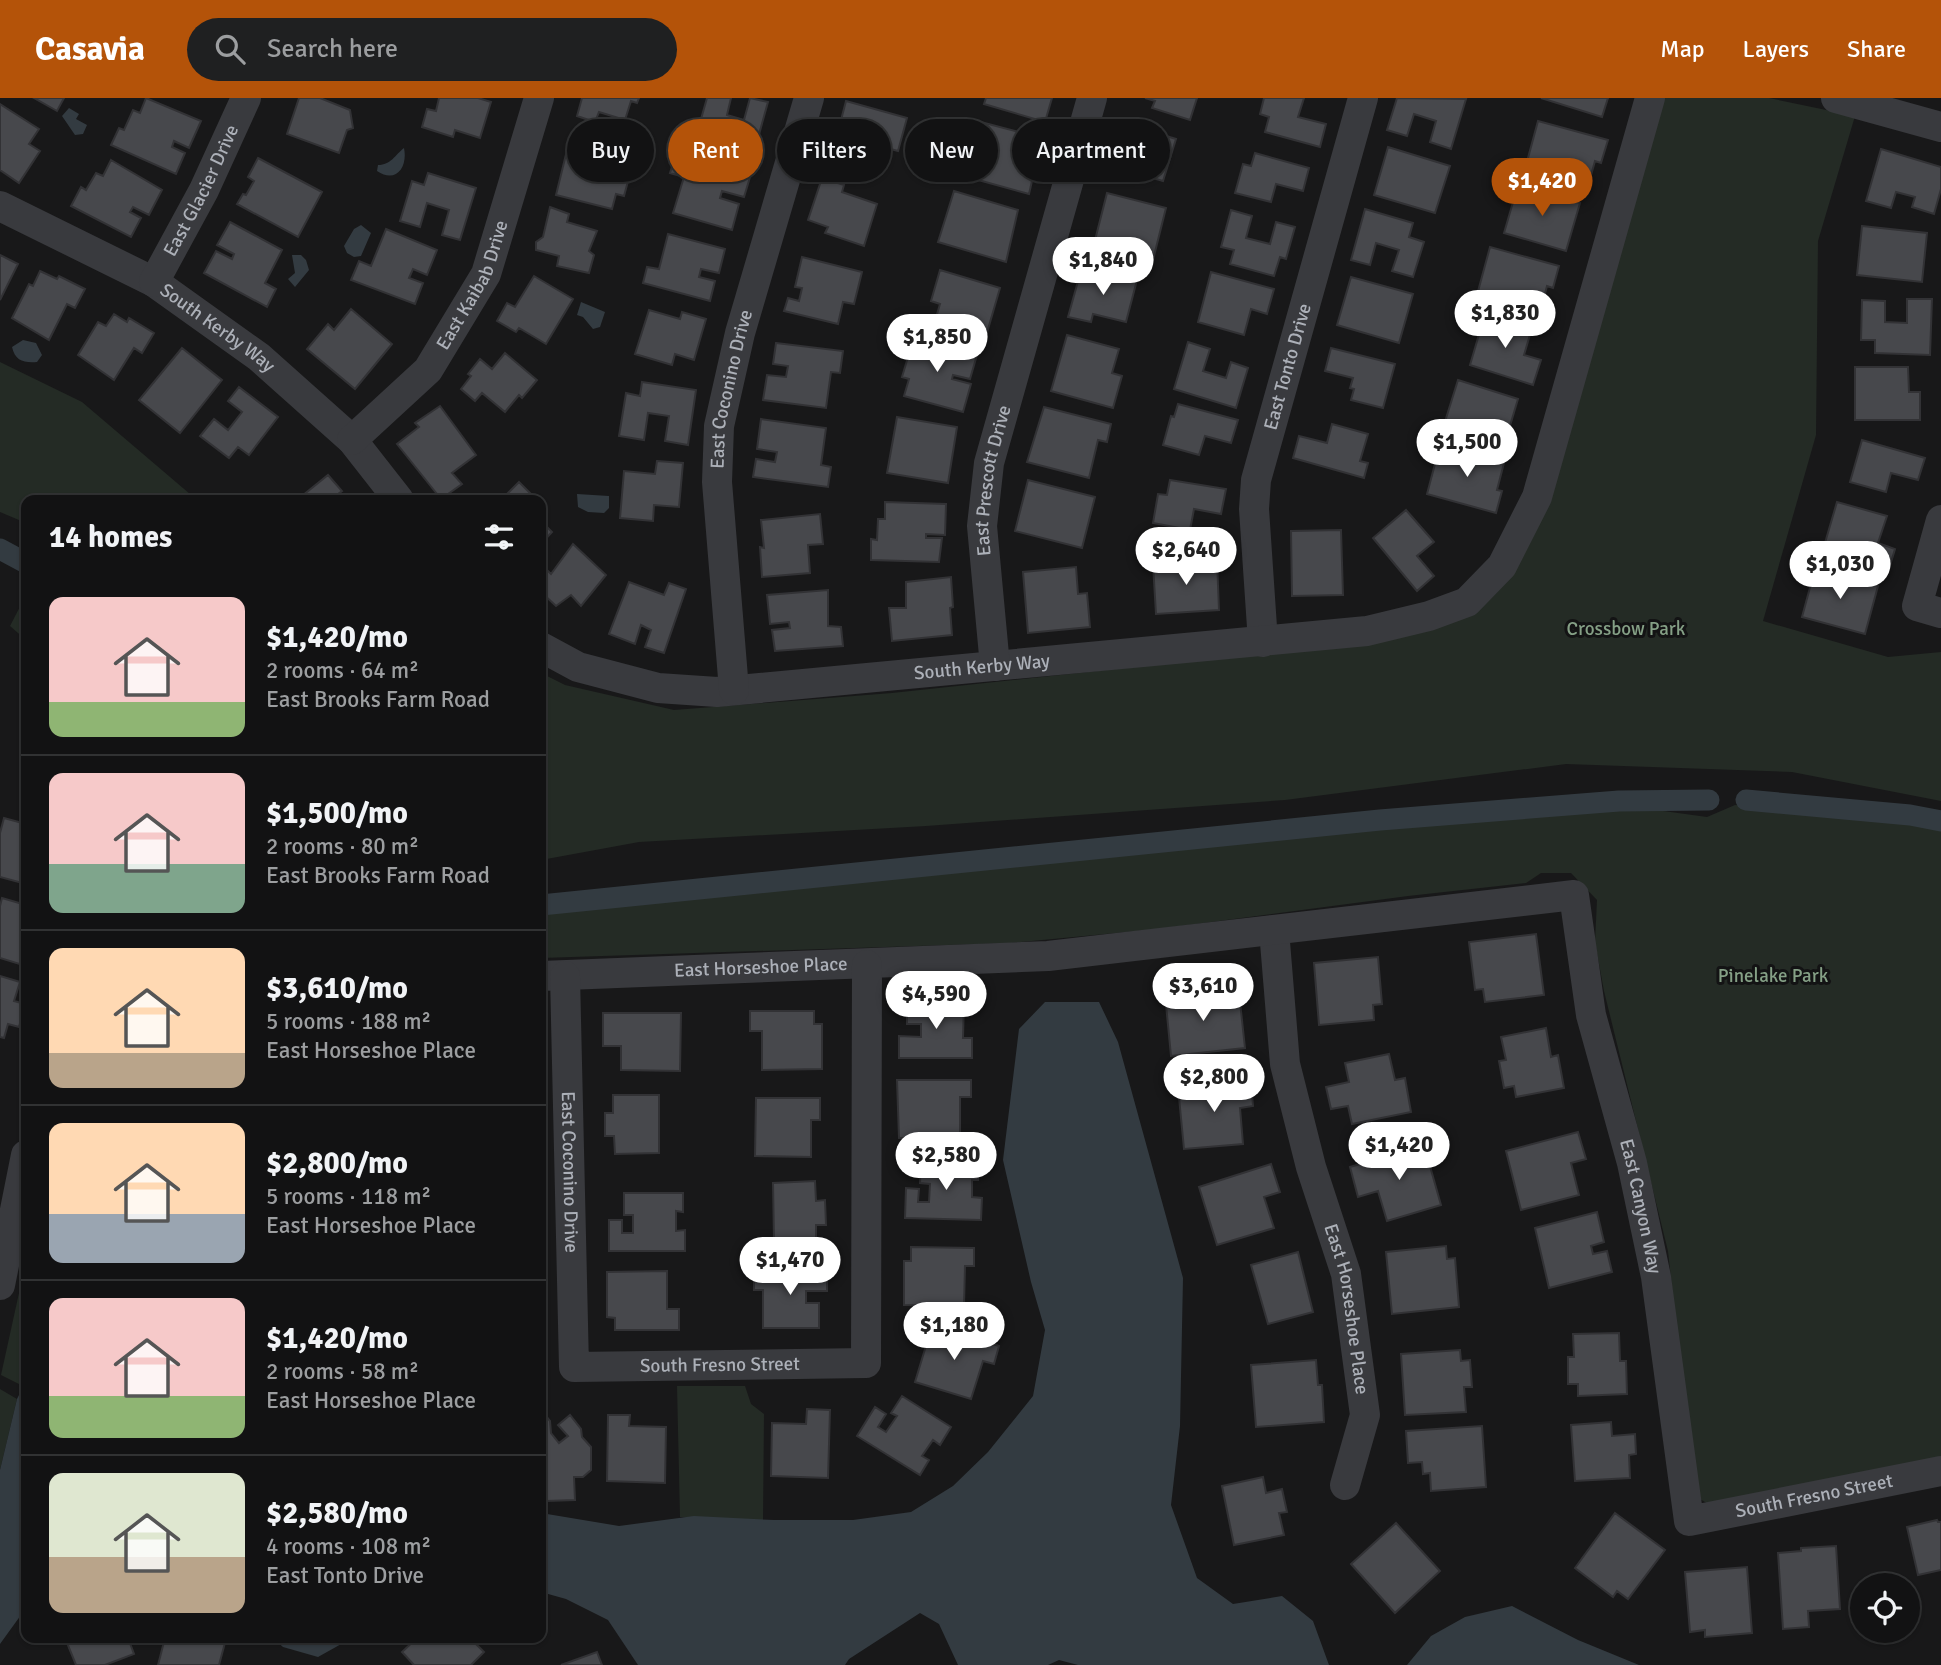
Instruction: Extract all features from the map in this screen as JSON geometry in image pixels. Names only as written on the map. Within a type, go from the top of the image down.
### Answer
[{"type":"street","name":"East Glacier Drive","points":[[153,282],[204,190],[246,98]]},
{"type":"street","name":"East Kaibab Drive","points":[[352,440],[428,370],[486,274],[539,98]]},
{"type":"street","name":"East Coconino Drive","points":[[734,691],[717,482],[719,426],[740,333],[808,98]]},
{"type":"street","name":"East Prescott Drive","points":[[995,666],[982,526],[989,463],[1092,98]]},
{"type":"street","name":"East Tonto Drive","points":[[1263,642],[1254,509],[1256,480],[1363,98]]},
{"type":"street","name":"South Kerby Way","points":[[546,650],[578,667],[658,688],[717,692],[1367,631],[1429,616],[1467,601],[1502,566],[1538,498],[1650,98]]},
{"type":"street","points":[[1836,98],[1941,127]]},
{"type":"street","name":"South Kerby Way","points":[[0,206],[153,282],[258,357],[352,440],[395,495]]},
{"type":"street","points":[[1929,609],[1941,520]]},
{"type":"street","name":"East Horseshoe Place","points":[[553,976],[1048,956],[1574,895]]},
{"type":"street","name":"East Canyon Way","points":[[1574,895],[1591,1015],[1632,1163],[1656,1277],[1689,1521]]},
{"type":"street","name":"East Horseshoe Place","points":[[1274,930],[1285,1064],[1311,1167],[1346,1273],[1365,1415],[1345,1485]]},
{"type":"street","name":"South Fresno Street","points":[[574,1367],[866,1363],[867,965]]},
{"type":"street","name":"East Coconino Drive","points":[[553,976],[574,1367]]},
{"type":"street","points":[[0,1285],[21,1180]]},
{"type":"street","name":"South Fresno Street","points":[[1689,1521],[1941,1471]]},
{"type":"green space","name":"Crossbow Park","points":[[1659,98],[1769,98],[1855,116],[1818,241],[1816,435],[1763,621],[1888,657],[1941,652],[1941,801],[1792,772],[1566,764],[1285,800],[926,826],[639,842],[546,859],[546,676],[565,685],[674,710],[892,693],[1339,645],[1471,611],[1536,516]]},
{"type":"green space","points":[[0,362],[82,402],[191,495],[21,495],[21,521],[0,512]]},
{"type":"green space","points":[[21,605],[21,636],[10,626]]},
{"type":"green space","name":"Pinelake Park","points":[[1735,805],[1941,826],[1941,1459],[1710,1505],[1695,1496],[1668,1251],[1604,991],[1595,942],[1597,900],[1571,873],[1541,873],[1526,883],[1158,929],[1010,943],[546,958],[546,908],[1537,811],[1627,806],[1707,817]]},
{"type":"green space","points":[[21,1284],[21,1385],[1,1375]]},
{"type":"green space","points":[[677,1386],[745,1386],[751,1404],[764,1414],[763,1520],[680,1517]]},
{"type":"green space","points":[[0,1389],[17,1399],[0,1470]]},
{"type":"shaded area","points":[[69,108],[79,114],[76,119],[87,125],[83,134],[75,135],[62,116]]},
{"type":"shaded area","points":[[404,148],[404,161],[399,172],[390,176],[377,171],[378,165],[390,161]]},
{"type":"shaded area","points":[[361,225],[371,233],[361,256],[354,257],[347,253],[344,246],[354,229]]},
{"type":"shaded area","points":[[292,255],[301,255],[309,270],[295,287],[288,279],[295,273]]},
{"type":"shaded area","points":[[581,302],[605,312],[600,327],[593,329],[583,317],[577,315]]},
{"type":"shaded area","points":[[23,340],[36,343],[42,355],[37,362],[24,361],[15,355],[12,347]]},
{"type":"shaded area","points":[[577,494],[609,496],[609,508],[604,513],[588,512],[578,507]]},
{"type":"shaded area","points":[[1045,1002],[1099,1002],[1118,1042],[1183,1278],[1180,1426],[1171,1505],[1197,1578],[1233,1604],[1282,1596],[1313,1621],[1329,1665],[1078,1665],[1059,1660],[1048,1665],[958,1665],[939,1624],[920,1613],[849,1659],[845,1665],[638,1665],[608,1620],[566,1599],[546,1593],[546,1514],[619,1526],[694,1516],[853,1520],[911,1512],[953,1486],[988,1452],[1033,1396],[1045,1330],[1003,1160],[1019,1029]]},
{"type":"shaded area","points":[[21,1391],[21,1615],[0,1644],[0,1470]]},
{"type":"shaded area","points":[[1512,1606],[1578,1640],[1639,1665],[1407,1665],[1431,1636],[1465,1617]]},
{"type":"shaded area","points":[[279,1643],[343,1643],[318,1657],[283,1647]]},
{"type":"building","points":[[34,98],[64,98],[57,111]]},
{"type":"building","points":[[146,98],[201,121],[189,148],[174,141],[172,147],[185,153],[176,174],[111,145],[119,128],[124,130],[133,110],[140,113]]},
{"type":"building","points":[[299,98],[320,98],[350,110],[353,128],[347,130],[339,153],[287,134]]},
{"type":"building","points":[[439,98],[478,98],[491,102],[480,138],[455,130],[453,137],[422,127],[427,109],[436,111]]},
{"type":"building","points":[[582,98],[639,98],[637,103],[631,101],[625,119],[599,112],[596,119],[577,116]]},
{"type":"building","points":[[707,98],[731,98],[727,115],[741,119],[701,119]]},
{"type":"building","points":[[750,98],[768,102],[763,120],[744,119]]},
{"type":"building","points":[[986,98],[1052,98],[1046,119],[1035,119],[984,104]]},
{"type":"building","points":[[1145,98],[1197,98],[1190,120],[1152,108],[1155,101]]},
{"type":"building","points":[[1264,98],[1304,98],[1298,117],[1326,124],[1320,147],[1265,132],[1269,117],[1260,114]]},
{"type":"building","points":[[1397,98],[1466,99],[1451,149],[1430,142],[1436,121],[1414,114],[1407,136],[1387,130]]},
{"type":"building","points":[[1541,98],[1608,98],[1602,117]]},
{"type":"building","points":[[846,101],[907,118],[898,151],[891,149],[891,119],[841,119]]},
{"type":"building","points":[[0,104],[39,129],[29,144],[40,151],[19,183],[0,170]]},
{"type":"building","points":[[1538,121],[1608,140],[1601,163],[1595,161],[1588,186],[1525,169]]},
{"type":"building","points":[[998,126],[1012,130],[1012,182],[1032,182],[1029,194],[986,182],[998,182]]},
{"type":"building","points":[[1170,137],[1176,139],[1170,158]]},
{"type":"building","points":[[1388,147],[1450,166],[1435,213],[1374,195]]},
{"type":"building","points":[[1881,149],[1941,167],[1941,189],[1934,214],[1912,207],[1915,197],[1896,192],[1891,208],[1866,201]]},
{"type":"building","points":[[567,150],[567,182],[628,182],[624,196],[616,194],[612,209],[556,195]]},
{"type":"building","points":[[1255,153],[1309,168],[1303,191],[1276,184],[1271,202],[1235,193],[1243,164],[1251,166]]},
{"type":"building","points":[[258,158],[322,192],[298,237],[237,204],[254,181],[248,177]]},
{"type":"building","points":[[111,160],[162,190],[149,215],[133,207],[130,212],[141,218],[131,237],[71,206],[81,187],[86,190],[96,173],[103,176]]},
{"type":"building","points":[[428,173],[476,188],[460,240],[442,235],[449,210],[427,203],[420,227],[400,221],[412,181],[424,185]]},
{"type":"building","points":[[682,182],[749,182],[744,197],[722,191],[720,198],[739,204],[732,230],[673,213]]},
{"type":"building","points":[[821,182],[844,185],[842,192],[877,204],[864,246],[825,233],[828,227],[808,220]]},
{"type":"building","points":[[1518,185],[1580,203],[1566,251],[1504,233]]},
{"type":"building","points":[[954,191],[1018,210],[1006,262],[938,242]]},
{"type":"building","points":[[1107,193],[1166,208],[1152,264],[1093,248]]},
{"type":"building","points":[[550,207],[569,214],[567,222],[597,231],[589,251],[594,255],[589,273],[557,266],[559,256],[536,250],[536,242],[543,237]]},
{"type":"building","points":[[1365,209],[1413,223],[1409,237],[1424,242],[1413,277],[1392,271],[1399,250],[1376,243],[1370,265],[1351,260]]},
{"type":"building","points":[[1231,210],[1252,216],[1246,238],[1270,244],[1276,222],[1295,227],[1286,259],[1280,257],[1274,276],[1230,264],[1234,250],[1221,247]]},
{"type":"building","points":[[230,222],[282,250],[265,283],[276,289],[267,307],[204,273],[216,251],[232,259],[234,254],[217,245]]},
{"type":"building","points":[[1862,226],[1927,233],[1922,282],[1857,275]]},
{"type":"building","points":[[386,229],[437,250],[427,275],[413,269],[409,278],[423,283],[415,304],[351,280],[359,261],[371,266]]},
{"type":"building","points":[[668,234],[725,249],[719,273],[701,269],[699,277],[715,281],[710,301],[643,283],[647,267],[659,269]]},
{"type":"building","points":[[1490,247],[1559,266],[1553,288],[1547,286],[1540,313],[1477,295]]},
{"type":"building","points":[[0,255],[18,264],[0,300]]},
{"type":"building","points":[[802,257],[862,272],[854,304],[843,302],[838,324],[784,311],[788,298],[799,301],[802,288],[795,287]]},
{"type":"building","points":[[940,270],[1000,288],[984,343],[933,328],[940,304],[931,301]]},
{"type":"building","points":[[1102,270],[1137,280],[1126,322],[1093,314],[1091,322],[1068,317],[1080,274],[1100,280]]},
{"type":"building","points":[[40,271],[57,279],[59,276],[85,289],[75,308],[67,304],[49,340],[12,318],[29,284],[33,286]]},
{"type":"building","points":[[1211,272],[1274,289],[1267,314],[1251,309],[1244,335],[1198,322]]},
{"type":"building","points":[[534,276],[573,299],[546,344],[519,328],[516,332],[497,321],[507,303],[515,307]]},
{"type":"building","points":[[1351,277],[1413,294],[1399,343],[1337,325]]},
{"type":"building","points":[[1907,299],[1932,299],[1930,355],[1875,353],[1875,340],[1861,340],[1862,300],[1885,301],[1885,322],[1907,323]]},
{"type":"building","points":[[351,309],[392,344],[355,389],[307,349],[328,324],[334,330]]},
{"type":"building","points":[[649,310],[680,319],[682,312],[706,319],[694,360],[675,354],[672,365],[635,354]]},
{"type":"building","points":[[114,314],[127,322],[129,318],[154,333],[142,353],[134,348],[114,380],[78,355],[98,322],[106,326]]},
{"type":"building","points":[[1485,314],[1532,328],[1524,355],[1541,360],[1533,385],[1470,365]]},
{"type":"building","points":[[1067,335],[1119,349],[1112,373],[1122,376],[1113,408],[1051,391]]},
{"type":"building","points":[[908,336],[977,355],[970,379],[953,375],[952,379],[971,384],[963,412],[904,396],[909,379],[902,377],[908,357],[903,356]]},
{"type":"building","points":[[1188,342],[1210,349],[1203,371],[1226,378],[1231,362],[1248,368],[1236,408],[1174,389]]},
{"type":"building","points":[[776,343],[843,351],[840,373],[831,372],[826,408],[763,400],[767,375],[786,377],[788,366],[773,364]]},
{"type":"building","points":[[182,348],[222,380],[180,433],[139,400]]},
{"type":"building","points":[[1331,348],[1395,364],[1383,408],[1351,400],[1353,378],[1325,371]]},
{"type":"building","points":[[505,353],[537,380],[522,398],[519,395],[505,412],[482,393],[475,401],[461,389],[471,376],[468,374],[480,359],[492,369]]},
{"type":"building","points":[[1855,367],[1908,367],[1909,392],[1920,392],[1920,420],[1855,420]]},
{"type":"building","points":[[1458,380],[1518,399],[1504,446],[1443,428]]},
{"type":"building","points":[[642,382],[696,390],[688,445],[665,441],[669,416],[648,413],[644,440],[619,436],[626,393],[640,396]]},
{"type":"building","points":[[239,387],[278,417],[249,455],[238,447],[229,458],[200,436],[214,419],[228,430],[242,412],[228,401]]},
{"type":"building","points":[[1178,404],[1238,420],[1231,443],[1205,436],[1199,455],[1163,445],[1171,416],[1174,417]]},
{"type":"building","points":[[440,406],[476,455],[452,473],[462,484],[447,495],[438,495],[397,444],[419,427],[415,423]]},
{"type":"building","points":[[1044,407],[1111,424],[1107,442],[1098,440],[1089,478],[1027,462]]},
{"type":"building","points":[[897,417],[957,427],[948,483],[887,473]]},
{"type":"building","points":[[761,419],[826,428],[821,465],[831,467],[828,487],[753,477],[756,459],[775,462],[777,452],[757,449]]},
{"type":"building","points":[[1332,424],[1368,434],[1360,461],[1368,463],[1364,478],[1293,458],[1299,436],[1327,443]]},
{"type":"building","points":[[1862,440],[1925,458],[1918,480],[1891,473],[1886,492],[1850,482]]},
{"type":"building","points":[[1440,445],[1504,463],[1497,490],[1502,491],[1496,513],[1427,494]]},
{"type":"building","points":[[657,461],[683,463],[679,507],[654,505],[653,521],[620,518],[624,471],[655,474]]},
{"type":"building","points":[[328,475],[342,491],[337,495],[303,495]]},
{"type":"building","points":[[1028,480],[1095,497],[1082,548],[1015,531]]},
{"type":"building","points":[[1170,480],[1226,489],[1221,514],[1194,509],[1190,530],[1153,523],[1158,494],[1167,495]]},
{"type":"building","points":[[519,482],[532,495],[506,495]]},
{"type":"building","points":[[885,502],[946,504],[945,535],[926,534],[926,538],[942,538],[939,562],[871,560],[871,539],[877,540],[878,519],[885,519]]},
{"type":"building","points":[[1837,502],[1887,516],[1878,543],[1895,549],[1888,572],[1822,553]]},
{"type":"building","points":[[1406,510],[1434,542],[1417,556],[1434,576],[1417,591],[1373,538]]},
{"type":"building","points":[[820,514],[823,544],[808,545],[810,573],[762,577],[760,547],[764,548],[761,520]]},
{"type":"building","points":[[546,526],[552,532],[546,539]]},
{"type":"building","points":[[1341,530],[1343,595],[1292,596],[1291,531]]},
{"type":"building","points":[[573,544],[606,575],[581,606],[571,595],[556,606],[546,597],[546,569],[551,574]]},
{"type":"building","points":[[1217,560],[1219,610],[1156,614],[1153,564]]},
{"type":"building","points":[[1076,567],[1078,594],[1087,593],[1090,627],[1028,633],[1023,572]]},
{"type":"building","points":[[1815,569],[1878,586],[1865,634],[1802,617]]},
{"type":"building","points":[[951,577],[952,635],[892,641],[889,608],[906,608],[906,582]]},
{"type":"building","points":[[629,582],[664,595],[669,583],[686,589],[664,653],[645,647],[651,630],[641,625],[635,644],[609,634]]},
{"type":"building","points":[[828,590],[828,626],[841,627],[843,646],[775,651],[772,630],[790,628],[789,622],[770,624],[767,595]]},
{"type":"building","points":[[4,818],[21,823],[21,883],[0,877],[0,833]]},
{"type":"building","points":[[2,898],[21,904],[21,964],[0,958]]},
{"type":"building","points":[[1536,934],[1544,995],[1485,1002],[1483,989],[1475,990],[1469,942]]},
{"type":"building","points":[[1378,957],[1382,1004],[1373,1005],[1374,1020],[1319,1025],[1314,963]]},
{"type":"building","points":[[0,976],[20,982],[14,1001],[21,1003],[21,1019],[19,1027],[8,1024],[4,1038],[0,1037]]},
{"type":"building","points":[[1220,988],[1222,1004],[1240,1002],[1245,1048],[1171,1056],[1165,994]]},
{"type":"building","points":[[907,1001],[964,1001],[963,1038],[972,1038],[972,1058],[899,1058],[899,1036],[921,1037],[921,1024],[907,1024]]},
{"type":"building","points":[[750,1011],[814,1011],[814,1024],[822,1024],[822,1069],[762,1070],[762,1031],[750,1031]]},
{"type":"building","points":[[603,1013],[681,1013],[680,1071],[621,1070],[621,1046],[603,1046]]},
{"type":"building","points":[[1546,1028],[1551,1057],[1558,1055],[1564,1088],[1516,1097],[1514,1086],[1504,1088],[1499,1061],[1506,1060],[1501,1037]]},
{"type":"building","points":[[1389,1054],[1395,1080],[1405,1078],[1411,1112],[1352,1124],[1348,1106],[1331,1109],[1326,1087],[1349,1082],[1345,1063]]},
{"type":"building","points":[[897,1080],[971,1080],[971,1097],[960,1097],[960,1137],[899,1138]]},
{"type":"building","points":[[1251,1081],[1253,1106],[1240,1108],[1243,1144],[1184,1149],[1178,1087]]},
{"type":"building","points":[[613,1095],[659,1095],[659,1153],[615,1154],[614,1136],[605,1136],[605,1113],[613,1113]]},
{"type":"building","points":[[756,1098],[820,1098],[820,1120],[811,1120],[811,1157],[755,1156]]},
{"type":"building","points":[[1578,1132],[1586,1159],[1571,1163],[1579,1195],[1521,1210],[1506,1151]]},
{"type":"building","points":[[1424,1145],[1441,1205],[1387,1221],[1378,1191],[1358,1197],[1350,1167]]},
{"type":"building","points":[[921,1160],[978,1162],[978,1180],[972,1180],[972,1197],[982,1198],[981,1220],[905,1218],[906,1188],[919,1189],[918,1202],[929,1202],[930,1184],[920,1183]]},
{"type":"building","points":[[1271,1164],[1280,1192],[1264,1197],[1274,1228],[1217,1245],[1199,1187]]},
{"type":"building","points":[[815,1181],[816,1201],[825,1200],[826,1225],[816,1225],[816,1240],[774,1241],[773,1183]]},
{"type":"building","points":[[624,1193],[683,1193],[683,1212],[676,1211],[676,1231],[685,1230],[685,1251],[609,1251],[609,1220],[622,1220],[622,1233],[633,1233],[633,1215],[624,1215]]},
{"type":"building","points":[[1597,1212],[1604,1242],[1591,1246],[1593,1254],[1607,1251],[1612,1272],[1549,1288],[1535,1228]]},
{"type":"building","points":[[1446,1246],[1447,1259],[1455,1258],[1459,1307],[1392,1314],[1386,1252]]},
{"type":"building","points":[[911,1247],[974,1248],[974,1266],[965,1266],[964,1306],[904,1305],[904,1261],[911,1261]]},
{"type":"building","points":[[1298,1252],[1313,1312],[1268,1324],[1251,1265]]},
{"type":"building","points":[[754,1269],[827,1270],[827,1291],[806,1291],[806,1303],[819,1303],[819,1328],[763,1328],[763,1290],[754,1290]]},
{"type":"building","points":[[667,1271],[667,1309],[679,1309],[679,1330],[615,1330],[615,1318],[607,1317],[607,1272]]},
{"type":"building","points":[[932,1326],[999,1346],[994,1364],[983,1361],[971,1399],[915,1382]]},
{"type":"building","points":[[1619,1333],[1620,1361],[1626,1361],[1627,1394],[1578,1396],[1578,1384],[1568,1384],[1568,1357],[1574,1357],[1573,1334]]},
{"type":"building","points":[[1460,1350],[1461,1361],[1470,1360],[1472,1387],[1464,1387],[1466,1412],[1405,1415],[1401,1354]]},
{"type":"building","points":[[1316,1360],[1318,1385],[1322,1385],[1324,1422],[1256,1427],[1251,1365]]},
{"type":"building","points":[[902,1396],[951,1427],[940,1445],[933,1440],[922,1456],[929,1460],[920,1475],[857,1436],[875,1407],[886,1414],[878,1427],[886,1432],[897,1416],[891,1413]]},
{"type":"building","points":[[807,1409],[830,1410],[828,1478],[771,1476],[772,1423],[806,1424]]},
{"type":"building","points":[[570,1415],[591,1447],[591,1470],[583,1477],[574,1477],[575,1500],[546,1501],[546,1416],[550,1421],[551,1433],[559,1443],[568,1436],[558,1425]]},
{"type":"building","points":[[608,1415],[630,1415],[629,1426],[666,1427],[665,1483],[607,1481]]},
{"type":"building","points":[[1611,1422],[1612,1436],[1635,1434],[1636,1454],[1629,1455],[1630,1478],[1575,1481],[1571,1425]]},
{"type":"building","points":[[1482,1426],[1486,1487],[1431,1491],[1430,1473],[1423,1474],[1422,1462],[1408,1463],[1406,1431]]},
{"type":"building","points":[[1263,1477],[1266,1493],[1282,1489],[1287,1512],[1279,1513],[1284,1535],[1234,1545],[1222,1486]]},
{"type":"building","points":[[1615,1513],[1665,1550],[1628,1599],[1617,1591],[1613,1597],[1575,1568]]},
{"type":"building","points":[[1937,1520],[1941,1522],[1941,1570],[1918,1573],[1907,1527]]},
{"type":"building","points":[[1396,1523],[1440,1571],[1395,1613],[1351,1564]]},
{"type":"building","points":[[1836,1546],[1840,1609],[1808,1611],[1809,1627],[1783,1629],[1778,1553],[1801,1551],[1801,1548]]},
{"type":"building","points":[[1747,1567],[1752,1633],[1705,1637],[1705,1630],[1690,1632],[1685,1572]]},
{"type":"building","points":[[67,1643],[130,1643],[134,1654],[105,1665],[76,1665]]},
{"type":"building","points":[[164,1643],[225,1643],[219,1665],[158,1665]]},
{"type":"building","points":[[412,1643],[475,1643],[484,1652],[471,1665],[414,1665],[402,1652]]},
{"type":"building","points":[[597,1652],[602,1665],[561,1665]]},
{"type":"waterway","points":[[0,549],[21,560]]},
{"type":"waterway","points":[[546,904],[1380,820],[1619,801],[1709,800]]},
{"type":"waterway","points":[[1746,800],[1910,815],[1941,821]]}]
